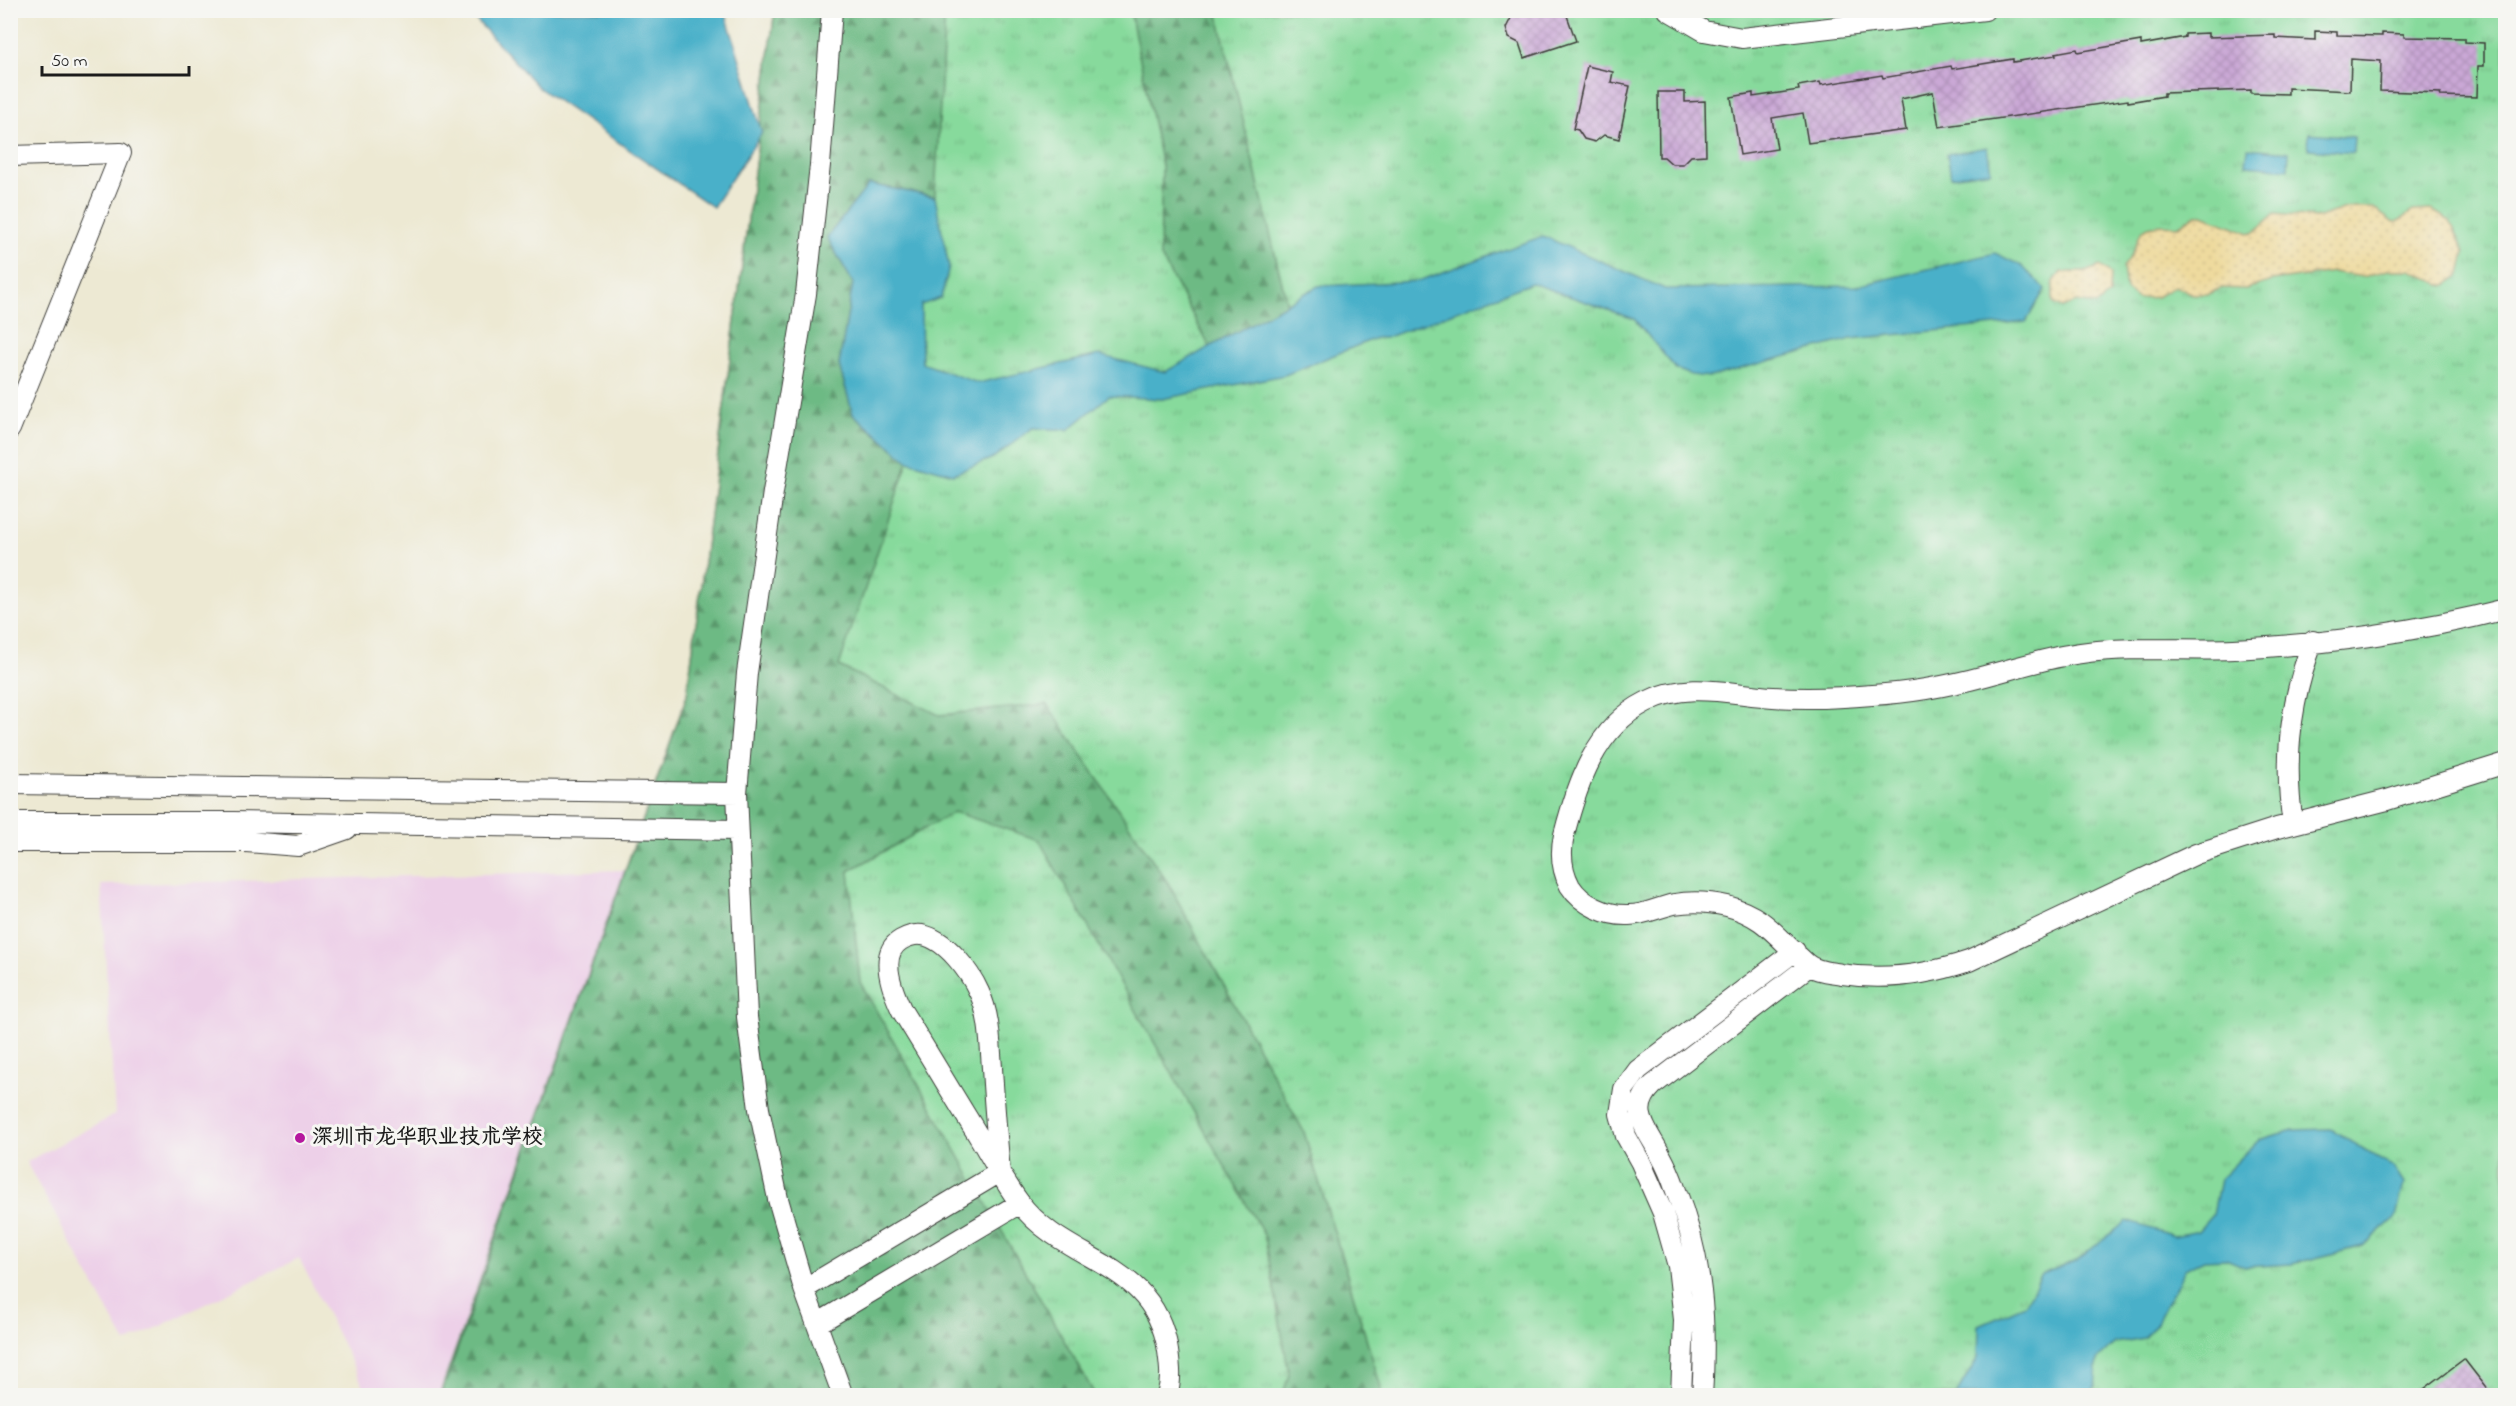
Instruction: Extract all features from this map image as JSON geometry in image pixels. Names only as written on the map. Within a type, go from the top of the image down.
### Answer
[{"type":"street","points":[[832,10],[820,165],[806,294],[773,492],[747,673],[737,793],[747,1017],[759,1109],[778,1199],[804,1288],[843,1395]]},
{"type":"street","points":[[1668,10],[1704,31],[1742,38],[1985,10]]},
{"type":"street","points":[[10,156],[121,153],[10,429]]},
{"type":"street","points":[[2505,609],[2399,630],[2236,649],[2146,648],[2081,653],[2048,659],[1947,685],[1876,695],[1804,698],[1710,689],[1667,694],[1628,713],[1612,727],[1599,744],[1588,764],[1560,854],[1564,874],[1574,892],[1591,905],[1609,913],[1628,915],[1682,903],[1700,902],[1728,906],[1761,921],[1776,931],[1809,966],[1831,972],[1877,977],[1901,976],[1947,969],[1990,952],[2186,859],[2236,840],[2387,800],[2505,763]]},
{"type":"street","points":[[2293,824],[2289,798],[2288,744],[2296,692],[2313,641]]},
{"type":"street","points":[[10,784],[737,793]]},
{"type":"street","points":[[10,822],[233,822],[738,830]]},
{"type":"street","points":[[10,842],[246,842],[298,846],[362,824]]},
{"type":"street","points":[[1000,1172],[988,1028],[980,994],[972,978],[950,951],[923,935],[909,936],[897,943],[889,955],[889,974],[894,993],[1000,1172],[1020,1203],[1044,1227],[1131,1281],[1142,1293],[1160,1320],[1166,1335],[1171,1371],[1167,1395]]},
{"type":"street","points":[[1681,1395],[1684,1320],[1678,1266],[1663,1213],[1622,1127],[1620,1101],[1624,1089],[1638,1070],[1794,951]]},
{"type":"street","points":[[1702,1395],[1705,1319],[1698,1262],[1676,1188],[1642,1121],[1641,1105],[1647,1090],[1653,1085],[1809,966]]},
{"type":"street","points":[[804,1288],[1000,1172]]},
{"type":"street","points":[[817,1324],[1020,1203]]},
{"type":"shaded area","name":"深圳市龙华职业技术学校","points":[[626,870],[439,1395],[368,1395],[299,1258],[126,1343],[26,1162],[115,1115],[101,885]]},
{"type":"green space","points":[[773,11],[2505,11],[2505,1395],[439,1396],[687,695]]},
{"type":"green space","points":[[773,11],[945,11],[935,197],[870,184],[827,237],[853,283],[839,365],[853,414],[908,461],[839,666],[939,715],[1047,704],[1168,883],[1304,1132],[1381,1387],[1380,1395],[1283,1395],[1289,1374],[1265,1237],[1039,840],[954,812],[849,871],[860,982],[1095,1395],[441,1396],[687,695]]},
{"type":"green space","points":[[1130,11],[1217,11],[1287,304],[1210,347],[1160,255],[1162,166]]},
{"type":"sand","points":[[2346,208],[2373,208],[2391,221],[2397,222],[2413,211],[2432,210],[2450,221],[2465,252],[2460,275],[2445,286],[2410,270],[2388,270],[2363,277],[2333,272],[2272,281],[2246,289],[2221,288],[2208,294],[2192,294],[2175,286],[2157,297],[2138,299],[2126,290],[2123,267],[2131,257],[2140,234],[2151,226],[2178,226],[2195,215],[2203,215],[2249,233],[2256,231],[2275,214],[2316,218]]},
{"type":"sand","points":[[2100,266],[2110,274],[2109,295],[2097,305],[2076,302],[2063,308],[2053,303],[2053,283],[2061,272],[2085,272]]},
{"type":"water","points":[[468,11],[725,11],[762,133],[713,207],[539,88]]},
{"type":"water","points":[[2309,133],[2354,137],[2353,153],[2308,149]]},
{"type":"water","points":[[1987,147],[1991,171],[1951,177],[1947,154]]},
{"type":"water","points":[[2248,148],[2289,152],[2288,169],[2246,165]]},
{"type":"water","points":[[869,184],[935,197],[949,267],[941,298],[921,305],[922,363],[978,383],[1099,355],[1165,372],[1318,286],[1418,281],[1543,236],[1665,289],[1857,286],[1995,253],[2022,266],[2045,289],[2026,322],[1851,339],[1710,377],[1691,375],[1676,369],[1634,319],[1532,283],[1385,338],[1376,338],[1285,375],[1162,399],[1109,396],[1068,430],[1033,428],[993,458],[953,474],[908,461],[853,414],[839,365],[853,283],[827,237]]},
{"type":"water","points":[[2331,1129],[2393,1167],[2404,1184],[2396,1217],[2363,1246],[2292,1264],[2245,1267],[2226,1259],[2204,1260],[2185,1269],[2156,1324],[2145,1338],[2115,1343],[2098,1359],[2095,1386],[2090,1395],[1956,1395],[1978,1357],[1979,1325],[2025,1305],[2042,1274],[2077,1260],[2127,1221],[2174,1236],[2198,1231],[2213,1214],[2220,1179],[2259,1140],[2292,1130]]},
{"type":"building","points":[[1519,10],[1565,10],[1576,41],[1524,58],[1519,43],[1509,38],[1506,28],[1511,18],[1509,14]]},
{"type":"building","points":[[2315,31],[2337,32],[2337,35],[2382,36],[2382,33],[2404,34],[2404,37],[2465,38],[2465,42],[2484,43],[2484,66],[2478,66],[2477,97],[2380,91],[2381,61],[2351,59],[2350,91],[2288,88],[2288,94],[2251,93],[2251,90],[2164,93],[2164,96],[2128,102],[2128,100],[1939,127],[1933,92],[1901,99],[1906,130],[1808,143],[1803,113],[1772,118],[1777,149],[1740,155],[1731,97],[1753,93],[1753,97],[1799,90],[1798,86],[1820,82],[1821,85],[1882,75],[1883,78],[1951,66],[1952,69],[2013,59],[2013,62],[2077,49],[2078,52],[2141,41],[2141,45],[2185,37],[2185,34],[2208,33],[2208,37],[2275,35],[2275,38],[2315,40]]},
{"type":"building","points":[[1587,66],[1613,72],[1611,82],[1630,86],[1619,139],[1604,135],[1595,142],[1584,139],[1578,130],[1573,129]]},
{"type":"building","points":[[1658,92],[1685,92],[1685,102],[1705,101],[1706,155],[1691,156],[1683,164],[1672,164],[1664,157],[1659,157]]},
{"type":"building","points":[[2464,1359],[2492,1395],[2416,1395]]},
{"type":"place","name":"深圳市龙华职业技术学校","points":[[300,1138]]}]
